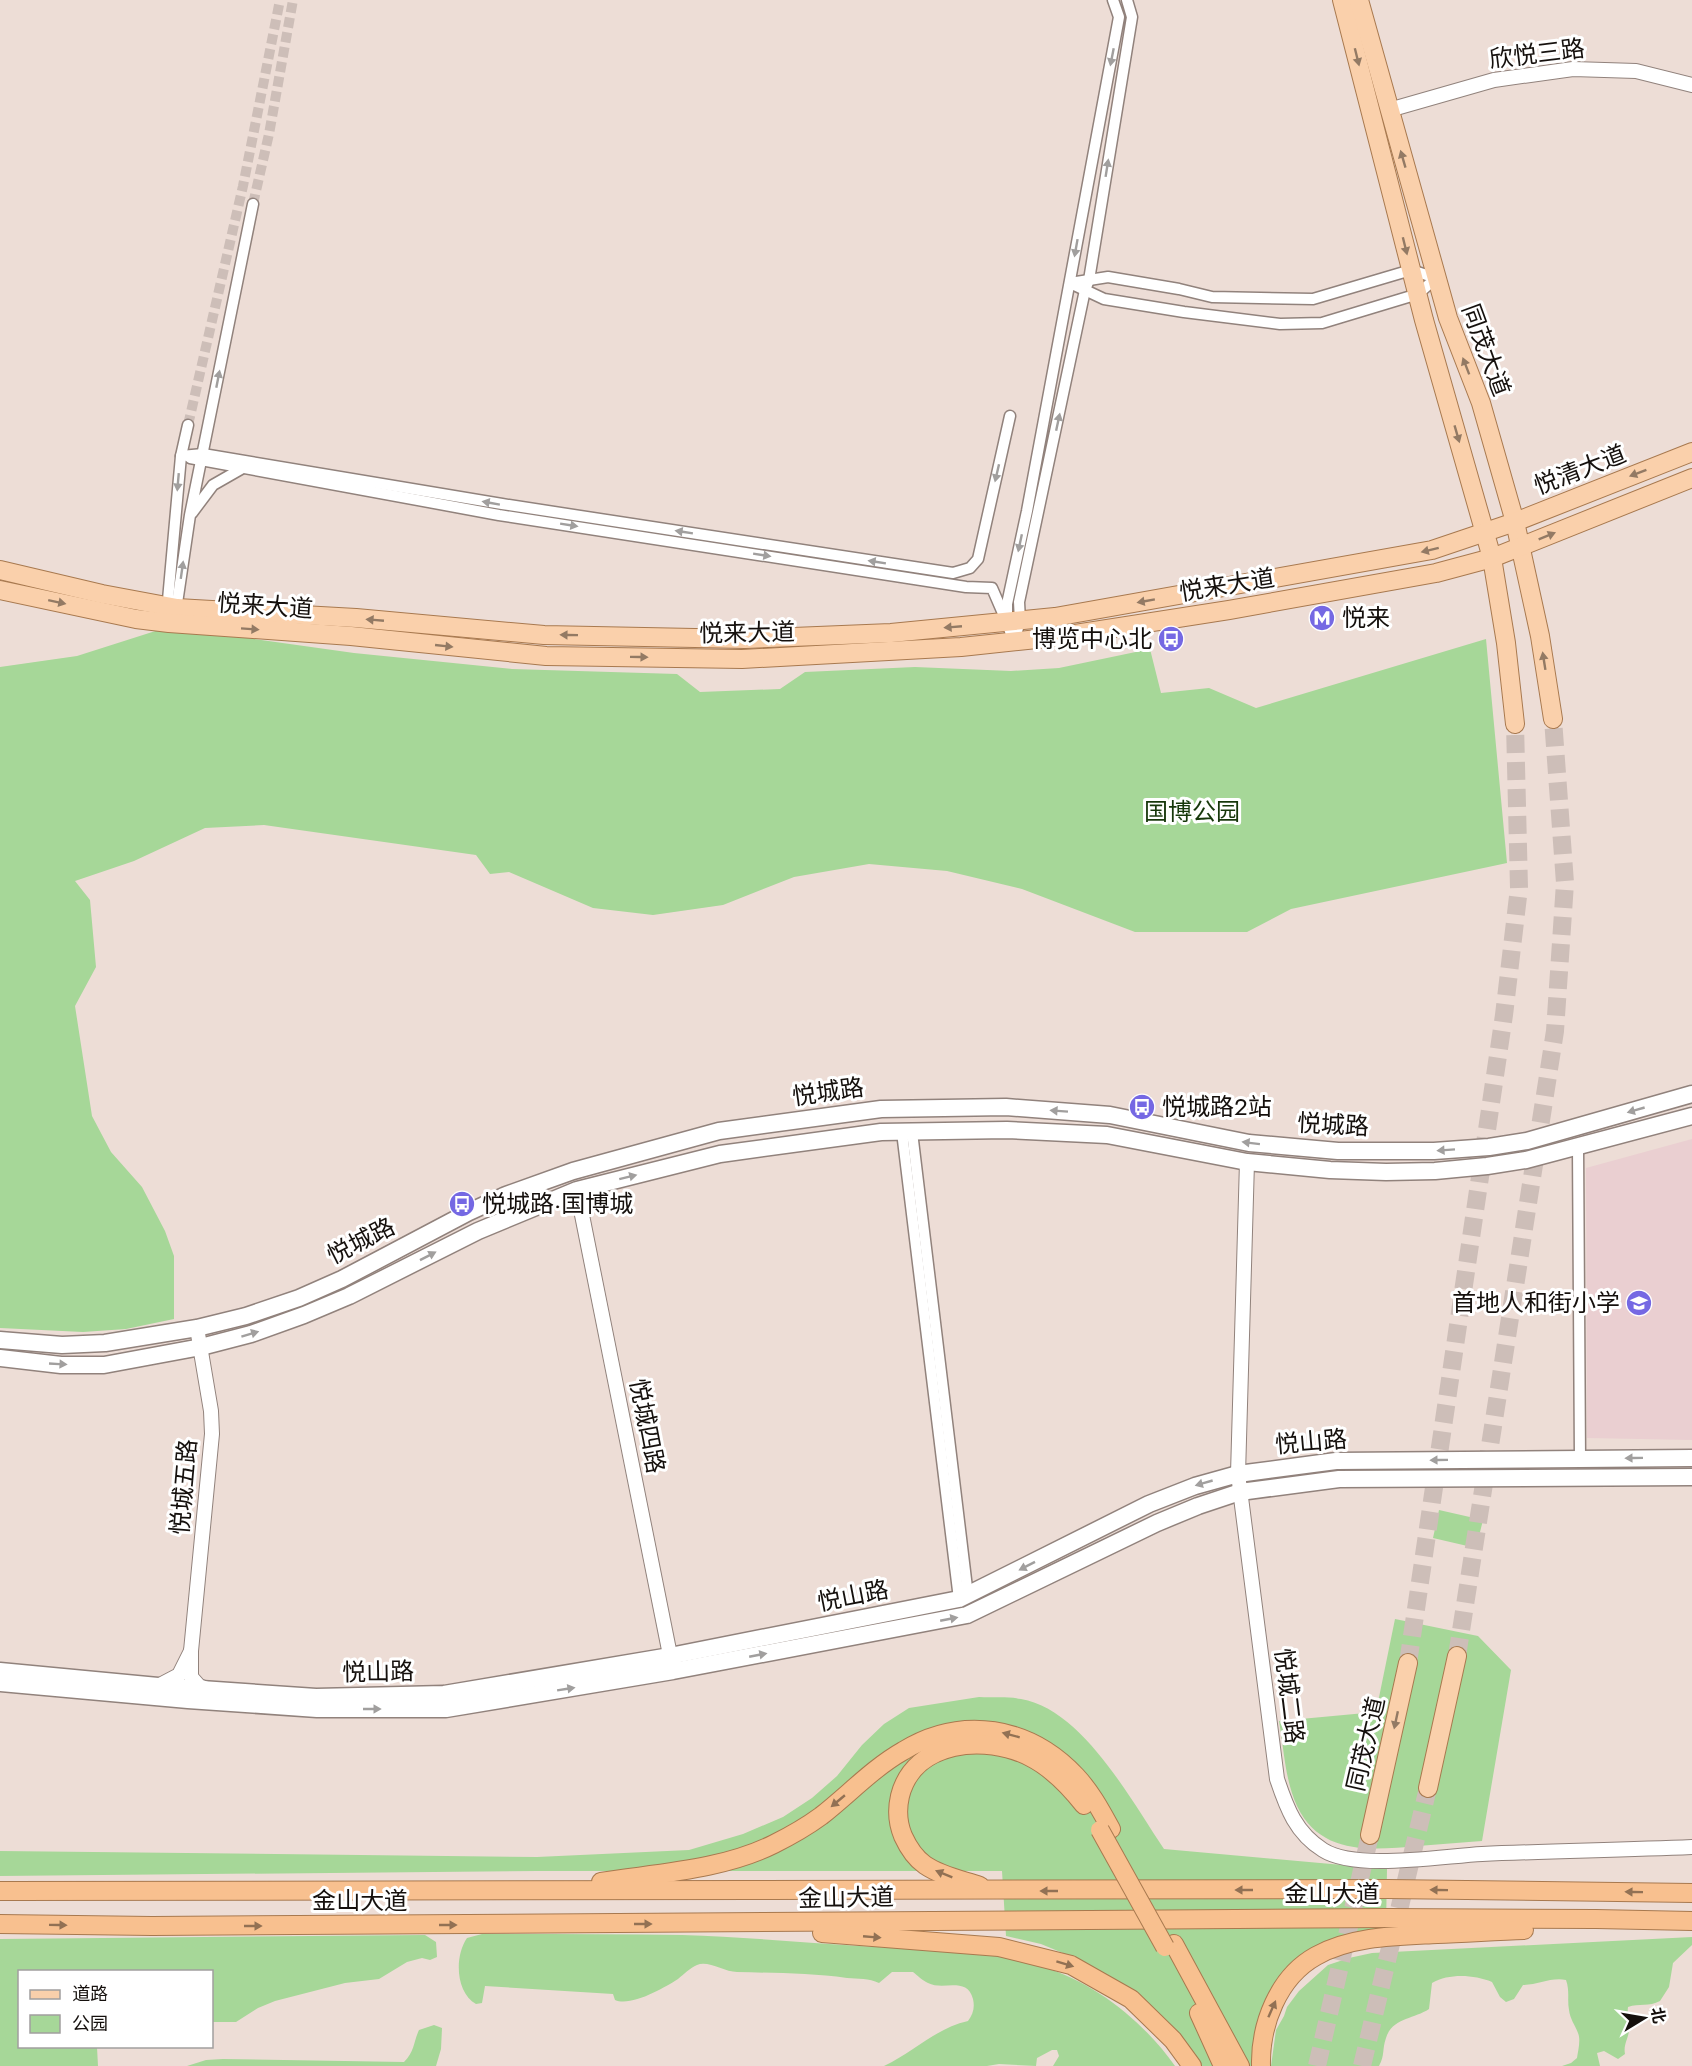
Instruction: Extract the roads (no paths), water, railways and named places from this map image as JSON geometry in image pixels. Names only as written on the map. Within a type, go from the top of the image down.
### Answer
[{"type":"highway","points":[[542,1891],[690,1869],[754,1853],[808,1825],[903,1750],[954,1731],[974,1729],[1016,1736],[1037,1744],[1057,1758],[1077,1777],[1093,1798],[1106,1830],[1169,1946],[1240,2066]]},
{"type":"highway","points":[[999,1891],[933,1870],[915,1856],[907,1844],[900,1830],[899,1802],[908,1778],[925,1758],[940,1750],[973,1744],[991,1745],[1029,1756],[1068,1785],[1106,1830]]},
{"type":"highway","name":"金山大道","points":[[0,1891],[1387,1889],[1692,1893]]},
{"type":"highway","name":"金山大道","points":[[0,1924],[164,1926],[1364,1918],[1596,1919],[1692,1922]]},
{"type":"highway","points":[[1261,2066],[1263,2034],[1269,2014],[1280,1993],[1294,1974],[1315,1956],[1346,1944],[1387,1937],[1552,1928],[1596,1919]]},
{"type":"highway","points":[[710,1923],[999,1947],[1071,1965],[1131,1999],[1173,2040],[1192,2066]]},
{"type":"highway","points":[[1169,1946],[1223,2066]]},
{"type":"main road","name":"同茂大道","points":[[1342,0],[1411,270],[1486,532],[1506,643],[1515,723]]},
{"type":"main road","name":"同茂大道","points":[[1359,0],[1436,278],[1448,318],[1481,403],[1515,522],[1540,636],[1553,719]]},
{"type":"main road","name":"悦清大道","points":[[1486,532],[1692,452]]},
{"type":"main road","name":"悦清大道","points":[[1492,558],[1692,478]]},
{"type":"main road","name":"悦来大道","points":[[0,590],[136,619],[171,613],[356,618],[544,634],[745,639],[891,633],[1066,615],[1432,550],[1486,532]]},
{"type":"main road","name":"悦来大道","points":[[0,570],[171,613],[351,636],[546,656],[742,659],[1014,642],[1229,610],[1436,573],[1492,558]]},
{"type":"main road","name":"悦城路","points":[[0,1340],[62,1345],[105,1343],[197,1328],[246,1316],[299,1298],[342,1279],[506,1195],[573,1171],[719,1131],[881,1109],[1006,1107],[1110,1115],[1249,1143],[1338,1150],[1434,1151],[1489,1147],[1527,1141],[1692,1094]]},
{"type":"main road","name":"悦城路","points":[[0,1358],[62,1365],[105,1365],[201,1347],[251,1334],[349,1296],[478,1231],[577,1190],[720,1154],[881,1132],[1007,1130],[1107,1135],[1247,1162],[1329,1170],[1435,1171],[1526,1160],[1692,1116]]},
{"type":"main road","name":"悦山路","points":[[0,1683],[317,1709],[446,1709],[672,1663],[964,1598],[1149,1504],[1195,1486],[1238,1474],[1336,1461],[1692,1458]]},
{"type":"main road","name":"悦山路","points":[[0,1671],[158,1686],[316,1697],[444,1694],[672,1663],[967,1615],[1157,1523],[1240,1492],[1339,1479],[1692,1477]]},
{"type":"main road","points":[[1428,1788],[1457,1656]]},
{"type":"main road","name":"同茂大道","points":[[1370,1835],[1408,1663]]},
{"type":"street","points":[[1014,642],[1013,622],[1007,604],[1027,511],[1119,17],[1113,0]]},
{"type":"street","points":[[1013,622],[1087,285],[1132,17],[1127,0]]},
{"type":"street","name":"欣悦三路","points":[[1389,110],[1494,80],[1573,69],[1636,71],[1692,85]]},
{"type":"street","points":[[171,613],[253,204]]},
{"type":"street","points":[[1070,283],[1087,285],[1108,277],[1212,297],[1313,298],[1411,270],[1436,278]]},
{"type":"street","points":[[1087,285],[1104,299],[1280,324],[1322,322],[1418,294],[1436,278]]},
{"type":"street","points":[[181,456],[953,573],[970,568],[978,559],[1010,416]]},
{"type":"street","points":[[171,613],[181,456],[188,425]]},
{"type":"street","points":[[202,458],[242,469],[500,515],[966,587],[992,588],[1013,622]]},
{"type":"street","points":[[190,515],[213,485],[242,469]]},
{"type":"street","points":[[907,1132],[964,1598]]},
{"type":"street","points":[[1578,1147],[1580,1459]]},
{"type":"street","name":"悦城二路","points":[[1247,1162],[1238,1474],[1277,1779],[1288,1813],[1306,1836],[1324,1851],[1345,1859],[1373,1861],[1482,1854],[1692,1847]]},
{"type":"street","name":"悦城四路","points":[[577,1190],[672,1663]]},
{"type":"street","name":"悦城五路","points":[[191,1651],[212,1434],[211,1411],[197,1328]]},
{"type":"street","points":[[158,1686],[179,1675],[191,1651]]},
{"type":"street","points":[[191,1651],[191,1677],[199,1686],[209,1690]]},
{"type":"tunnel","points":[[188,425],[243,186],[280,0]]},
{"type":"tunnel","points":[[253,204],[269,134],[293,0]]},
{"type":"tunnel","points":[[1457,1656],[1555,1031],[1565,883],[1553,719]]},
{"type":"tunnel","points":[[1408,1663],[1504,1015],[1519,888],[1515,724]]},
{"type":"tunnel","points":[[1362,2066],[1428,1788]]},
{"type":"tunnel","points":[[1317,2066],[1370,1835]]},
{"type":"place","name":"悦来","points":[[1322,618]]},
{"type":"place","name":"博览中心北","points":[[1171,639]]},
{"type":"place","name":"悦城路2站","points":[[1142,1107]]},
{"type":"place","name":"悦城路·国博城","points":[[462,1204]]},
{"type":"place","name":"首地人和街小学","points":[[1639,1303]]},
{"type":"park label","name":"国博公园","points":[[1192,812]]}]
